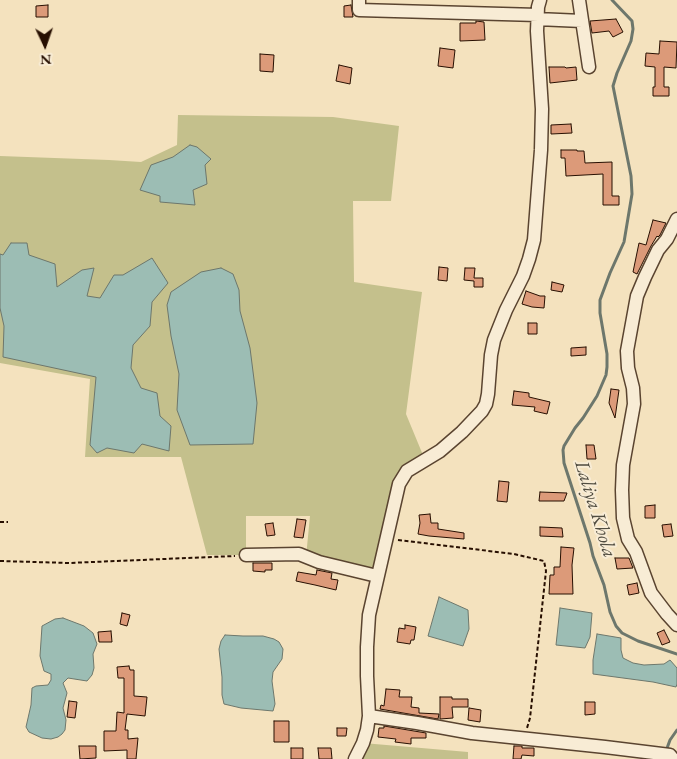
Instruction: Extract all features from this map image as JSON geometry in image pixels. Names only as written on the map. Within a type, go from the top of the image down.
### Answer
[{"type":"street","points":[[359,0],[359,10],[538,17],[582,21]]},
{"type":"street","points":[[355,759],[363,744],[369,716],[367,636],[370,615],[399,484],[412,466],[440,451],[482,411],[488,394],[494,340],[503,316],[530,259],[534,240],[541,150],[542,109],[537,31],[540,0]]},
{"type":"street","points":[[579,0],[589,67]]},
{"type":"street","points":[[677,218],[667,239],[658,250],[637,296],[627,351],[634,404],[623,465],[622,490],[623,518],[628,539],[636,552],[651,594],[677,625]]},
{"type":"street","points":[[246,555],[299,554],[319,562],[378,576]]},
{"type":"street","points":[[369,716],[524,740],[605,747],[671,756]]},
{"type":"path","points":[[0,522],[8,522]]},
{"type":"path","points":[[386,538],[514,554],[544,561],[546,571],[530,718],[524,740]]},
{"type":"path","points":[[0,561],[69,563],[246,555]]},
{"type":"shaded area","points":[[178,115],[333,117],[399,126],[391,201],[353,201],[354,282],[422,292],[406,414],[425,460],[407,471],[377,576],[306,557],[310,516],[246,516],[246,555],[207,555],[181,457],[85,457],[90,379],[0,363],[0,156],[141,162],[177,145]]},
{"type":"shaded area","points":[[363,743],[468,752],[468,759],[355,759]]},
{"type":"water","points":[[190,145],[197,147],[211,159],[205,165],[207,184],[193,190],[195,205],[160,202],[160,196],[140,190],[151,165],[173,157]]},
{"type":"water","points":[[11,243],[27,243],[29,255],[55,264],[57,287],[82,270],[94,268],[87,296],[100,298],[114,275],[123,275],[152,258],[168,283],[152,302],[150,326],[133,345],[131,368],[141,388],[157,393],[160,416],[171,426],[169,451],[142,444],[134,453],[107,448],[97,453],[90,445],[96,377],[3,357],[4,326],[0,308],[0,254],[3,255]]},
{"type":"water","points":[[221,268],[233,274],[239,290],[240,311],[250,348],[257,403],[253,444],[190,445],[177,410],[179,374],[167,305],[171,292],[201,272]]},
{"type":"water","points":[[439,597],[468,610],[469,629],[463,646],[428,636]]},
{"type":"water","points":[[560,608],[592,613],[590,637],[585,648],[556,645]]},
{"type":"water","points":[[63,618],[84,626],[93,633],[97,644],[93,654],[94,668],[92,675],[87,681],[68,678],[63,683],[67,693],[63,708],[66,720],[65,730],[58,737],[51,739],[42,738],[29,732],[26,727],[31,705],[32,688],[48,685],[51,680],[51,674],[44,671],[40,656],[42,626],[55,619]]},
{"type":"water","points":[[597,634],[621,638],[623,658],[633,663],[644,665],[664,664],[670,660],[677,668],[676,687],[593,674]]},
{"type":"water","points":[[225,635],[263,636],[279,642],[283,649],[282,659],[273,672],[272,681],[275,704],[273,711],[241,708],[224,704],[219,649]]},
{"type":"building","points":[[48,5],[48,17],[36,17],[36,6]]},
{"type":"building","points":[[351,5],[353,17],[344,17],[344,6]]},
{"type":"building","points":[[616,19],[623,32],[613,37],[609,31],[592,33],[590,21]]},
{"type":"building","points":[[476,21],[484,22],[485,40],[460,41],[460,23],[476,23]]},
{"type":"building","points":[[660,41],[677,42],[676,68],[664,67],[664,87],[669,87],[669,96],[653,96],[655,67],[645,66],[646,53],[659,54]]},
{"type":"building","points":[[440,48],[455,50],[453,68],[438,66]]},
{"type":"building","points":[[260,54],[274,55],[273,72],[260,71]]},
{"type":"building","points":[[339,65],[352,68],[350,84],[336,81]]},
{"type":"building","points":[[549,67],[576,67],[577,80],[550,83]]},
{"type":"building","points":[[571,124],[572,133],[551,134],[551,125]]},
{"type":"building","points":[[561,150],[584,151],[585,163],[612,162],[612,196],[619,196],[619,205],[603,205],[603,174],[566,176],[565,158],[561,158]]},
{"type":"building","points":[[653,220],[666,223],[660,235],[657,236],[651,246],[637,274],[633,272],[639,243],[646,245]]},
{"type":"building","points":[[439,267],[448,268],[447,281],[438,280]]},
{"type":"building","points":[[465,268],[475,268],[474,278],[483,278],[483,287],[474,287],[474,281],[464,280]]},
{"type":"building","points":[[552,282],[564,285],[562,292],[551,290]]},
{"type":"building","points":[[526,291],[545,296],[544,308],[522,304]]},
{"type":"building","points":[[528,323],[537,323],[537,334],[528,334]]},
{"type":"building","points":[[586,347],[586,355],[571,356],[571,348]]},
{"type":"building","points":[[611,389],[619,390],[615,418],[609,403]]},
{"type":"building","points":[[514,391],[529,393],[529,397],[550,402],[547,414],[534,411],[535,407],[512,405]]},
{"type":"building","points":[[586,445],[594,445],[596,459],[587,459]]},
{"type":"building","points":[[499,481],[509,482],[507,502],[497,501]]},
{"type":"building","points":[[540,492],[567,493],[564,501],[539,501]]},
{"type":"building","points":[[655,505],[655,518],[645,518],[645,506]]},
{"type":"building","points":[[430,514],[431,523],[438,523],[438,529],[464,533],[464,539],[418,534],[419,515]]},
{"type":"building","points":[[297,519],[306,520],[303,538],[294,537]]},
{"type":"building","points":[[273,523],[275,535],[267,536],[265,524]]},
{"type":"building","points":[[671,524],[673,536],[664,537],[662,525]]},
{"type":"building","points":[[540,527],[562,528],[563,537],[540,536]]},
{"type":"building","points":[[561,547],[574,548],[572,565],[573,594],[549,594],[550,575],[554,575],[554,567],[560,567]]},
{"type":"building","points":[[615,558],[629,558],[633,568],[617,569]]},
{"type":"building","points":[[253,563],[272,563],[272,570],[265,570],[265,572],[253,571]]},
{"type":"building","points":[[317,570],[332,573],[331,579],[338,580],[336,590],[296,581],[298,572],[316,575]]},
{"type":"building","points":[[637,583],[639,593],[629,595],[627,585]]},
{"type":"building","points":[[122,613],[130,615],[127,626],[120,624]]},
{"type":"building","points":[[405,625],[416,627],[414,640],[411,640],[410,644],[397,642],[399,628],[405,629]]},
{"type":"building","points":[[664,630],[670,642],[662,645],[657,633]]},
{"type":"building","points":[[111,631],[112,642],[99,642],[98,632]]},
{"type":"building","points":[[129,666],[130,670],[134,670],[134,696],[147,697],[145,716],[127,714],[125,730],[128,730],[128,739],[138,738],[136,759],[127,759],[127,750],[104,751],[104,731],[116,731],[117,712],[124,713],[124,678],[118,678],[117,667]]},
{"type":"building","points":[[386,689],[400,690],[399,697],[412,697],[411,707],[419,708],[419,713],[439,714],[438,719],[380,709],[381,705],[384,706]]},
{"type":"building","points":[[440,697],[468,699],[468,707],[452,707],[453,718],[440,719]]},
{"type":"building","points":[[69,701],[77,702],[75,718],[67,717]]},
{"type":"building","points":[[585,702],[595,702],[595,714],[585,715]]},
{"type":"building","points":[[469,708],[481,710],[480,722],[468,720]]},
{"type":"building","points":[[274,721],[289,721],[289,742],[274,742]]},
{"type":"building","points":[[384,726],[426,733],[426,738],[411,738],[411,744],[395,742],[396,739],[378,737],[379,728],[384,728]]},
{"type":"building","points":[[337,728],[347,728],[346,736],[337,736]]},
{"type":"building","points":[[79,746],[96,746],[96,758],[80,759]]},
{"type":"building","points":[[514,746],[534,748],[534,756],[522,755],[521,759],[513,759]]},
{"type":"building","points":[[291,748],[303,748],[303,759],[291,759]]},
{"type":"building","points":[[318,748],[331,748],[332,759],[319,759]]},
{"type":"waterway","name":"Laliya Khola","points":[[612,0],[632,21],[633,29],[631,41],[613,86],[631,176],[632,194],[624,242],[600,300],[600,313],[607,354],[606,375],[597,396],[564,446],[564,463],[616,626],[622,633],[638,641],[677,654]]},
{"type":"waterway","name":"Laliya Khola","points":[[666,751],[670,740],[677,730]]}]
